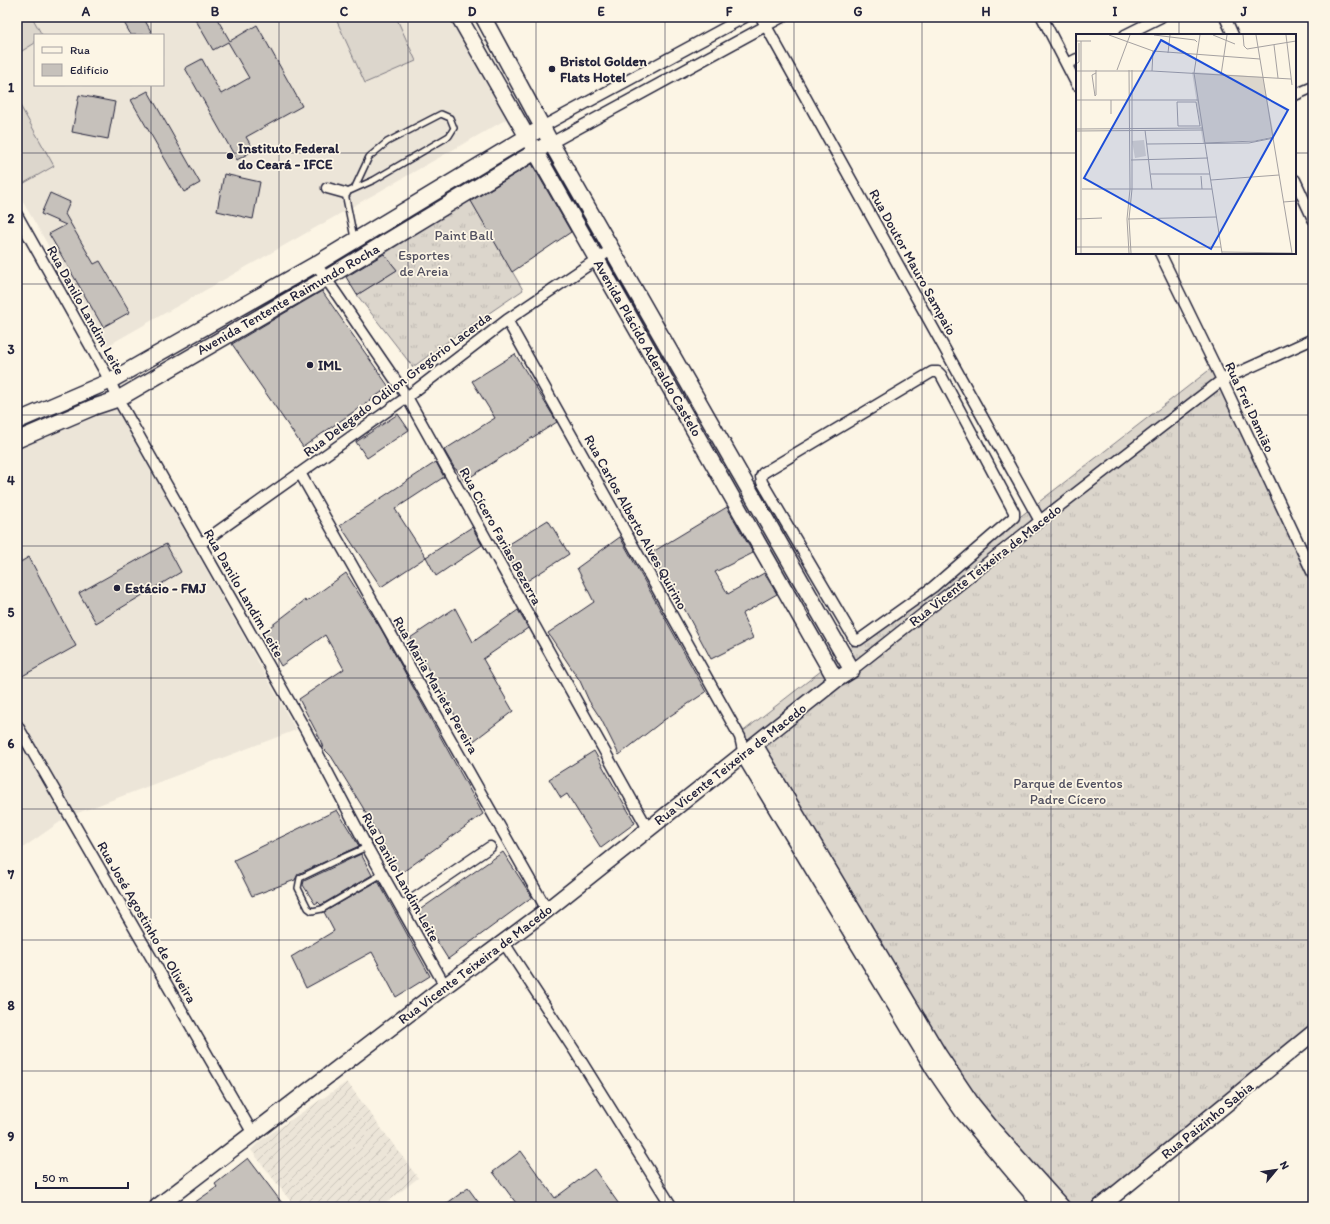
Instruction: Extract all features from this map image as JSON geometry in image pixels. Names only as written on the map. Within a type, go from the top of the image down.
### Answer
[{"type":"street","name":"Avenida Plácido Aderaldo Castelo","points":[[459,17],[526,137],[598,259],[836,680]]},
{"type":"street","name":"Avenida Plácido Aderaldo Castelo","points":[[483,17],[551,143],[852,670]]},
{"type":"street","points":[[542,127],[745,17]]},
{"type":"street","points":[[551,143],[658,84],[764,21],[782,17]]},
{"type":"street","points":[[1042,17],[1076,82]]},
{"type":"street","points":[[1127,34],[1161,17]]},
{"type":"street","points":[[1226,17],[1233,34]]},
{"type":"street","name":"Rua Doutor Mauro Sampaio","points":[[764,21],[1040,521]]},
{"type":"street","points":[[1067,64],[1076,60]]},
{"type":"street","points":[[650,69],[658,84]]},
{"type":"street","points":[[1296,96],[1313,87]]},
{"type":"street","name":"Avenida Tentente Raimundo Rocha","points":[[17,421],[110,381],[316,264],[542,127]]},
{"type":"street","name":"Avenida Tentente Raimundo Rocha","points":[[17,440],[94,407],[118,399],[325,279],[551,143]]},
{"type":"street","points":[[1296,182],[1313,219]]},
{"type":"street","points":[[327,188],[345,193]]},
{"type":"street","name":"Rua Danilo Landim Leite","points":[[17,214],[110,381],[118,399],[306,731],[367,847],[445,986]]},
{"type":"street","name":"Rua Delegado Odilon Gregório Lacerda","points":[[200,544],[407,397],[507,320],[612,250]]},
{"type":"street","name":"Rua Frei Damião","points":[[1160,254],[1222,380],[1313,574]]},
{"type":"street","name":"Rua Cícero Farias Bezerra","points":[[316,264],[407,397],[648,829]]},
{"type":"street","name":"Rua Carlos Alberto Alves Quirino","points":[[507,320],[740,737],[749,750]]},
{"type":"street","name":"Rua Vicente Teixeira de Macedo","points":[[157,1207],[252,1132],[547,910],[836,680],[852,670],[1040,521],[1222,380],[1313,339]]},
{"type":"street","points":[[932,372],[938,372],[945,381],[1015,514],[1014,517],[933,587],[859,640],[855,640],[852,638],[766,489],[761,477],[763,473],[932,372]]},
{"type":"street","name":"Rua Maria Marieta Pereira","points":[[300,473],[547,910]]},
{"type":"street","points":[[732,496],[747,488]]},
{"type":"street","points":[[933,587],[943,599]]},
{"type":"street","name":"Rua José Agostinho de Oliveira","points":[[17,725],[252,1132]]},
{"type":"street","points":[[749,750],[900,1002],[935,1071],[976,1118],[1062,1207]]},
{"type":"street","points":[[402,907],[490,847]]},
{"type":"street","points":[[504,943],[576,1053],[672,1207]]},
{"type":"street","name":"Rua Paizinho Sabia","points":[[1100,1207],[1313,1033]]},
{"type":"street","points":[[976,1118],[1043,1207]]},
{"type":"lane","points":[[354,241],[345,193],[355,187],[374,180],[449,136],[454,128],[450,118],[441,114],[387,142],[369,157],[355,187]]},
{"type":"lane","points":[[367,847],[300,878],[298,888],[308,908],[312,911],[322,909],[382,874]]},
{"type":"shaded area","name":"Instituto Federal do Ceará - IFCE","points":[[17,17],[450,17],[507,119],[107,346],[17,192]]},
{"type":"shaded area","name":"Estácio - FMJ","points":[[115,406],[296,730],[67,817],[17,852],[17,446]]},
{"type":"shaded area","points":[[347,1082],[418,1178],[381,1207],[295,1207],[251,1150],[261,1140]]},
{"type":"green space","points":[[17,17],[32,17],[41,34],[34,34],[34,44],[17,54]]},
{"type":"green space","points":[[335,17],[396,17],[416,61],[365,83]]},
{"type":"green space","points":[[17,100],[54,166],[19,186],[17,182]]},
{"type":"green space","points":[[470,199],[523,290],[413,367],[357,295],[397,270],[384,254]]},
{"type":"green space","name":"Parque de Eventos Padre Cícero","points":[[1217,364],[1313,575],[1313,1032],[1099,1207],[1064,1207],[987,1123],[763,758],[741,733]]},
{"type":"building","points":[[121,17],[143,17],[152,34],[130,34]]},
{"type":"building","points":[[194,17],[216,17],[230,41],[257,25],[302,106],[246,137],[254,150],[237,160],[185,68],[202,59],[221,94],[249,78],[228,42],[213,50]]},
{"type":"building","points":[[148,91],[200,183],[184,192],[131,100]]},
{"type":"building","points":[[79,95],[115,102],[108,139],[72,132]]},
{"type":"building","points":[[532,164],[571,232],[512,272],[471,201]]},
{"type":"building","points":[[224,174],[260,182],[253,219],[217,211]]},
{"type":"building","points":[[50,193],[70,202],[65,214],[94,264],[100,261],[130,312],[103,327],[49,234],[66,225],[41,214]]},
{"type":"building","points":[[384,254],[397,270],[357,295],[346,277]]},
{"type":"building","name":"IML","points":[[322,291],[389,387],[303,447],[232,344]]},
{"type":"building","points":[[515,354],[557,422],[464,481],[444,450],[495,418],[472,381]]},
{"type":"building","points":[[398,414],[409,430],[367,458],[356,442]]},
{"type":"building","points":[[436,462],[444,477],[395,509],[426,557],[381,587],[340,525]]},
{"type":"building","points":[[727,507],[753,553],[715,572],[728,594],[764,573],[777,594],[742,614],[753,638],[711,659],[678,597],[663,577],[651,553]]},
{"type":"building","points":[[548,520],[569,554],[524,583],[503,548]]},
{"type":"building","points":[[472,527],[482,545],[436,576],[426,557]]},
{"type":"building","points":[[620,537],[706,692],[664,720],[619,755],[601,719],[589,701],[580,681],[548,633],[594,602],[577,568]]},
{"type":"building","points":[[166,544],[181,572],[96,623],[79,593]]},
{"type":"building","points":[[29,557],[76,646],[17,679],[17,564]]},
{"type":"building","points":[[346,573],[381,629],[483,814],[400,874],[362,806],[331,756],[323,748],[320,739],[299,699],[344,669],[325,635],[281,666],[262,633],[305,600],[306,602]]},
{"type":"building","points":[[455,608],[473,642],[518,610],[528,628],[483,659],[513,711],[471,743],[410,638]]},
{"type":"building","points":[[594,751],[635,823],[601,848],[567,794],[561,798],[549,779]]},
{"type":"building","points":[[337,810],[359,846],[298,874],[295,880],[252,896],[234,860]]},
{"type":"building","points":[[503,852],[532,897],[448,959],[418,911]]},
{"type":"building","points":[[361,854],[372,875],[321,905],[318,902],[315,904],[303,885],[304,881]]},
{"type":"building","points":[[378,881],[430,976],[396,997],[372,952],[306,988],[291,957],[334,931],[324,912]]},
{"type":"building","points":[[521,1151],[555,1198],[594,1169],[621,1207],[519,1207],[493,1172]]},
{"type":"building","points":[[248,1158],[285,1207],[188,1207],[217,1187],[215,1184]]},
{"type":"building","points":[[468,1188],[482,1207],[442,1207]]},
{"type":"place","name":"Bristol Golden Flats Hotel","points":[[552,69]]},
{"type":"place","name":"Instituto Federal do Ceará - IFCE","points":[[230,156]]},
{"type":"place","name":"IML","points":[[310,365]]},
{"type":"place","name":"Estácio - FMJ","points":[[117,588]]},
{"type":"park label","name":"Paint Ball","points":[[464,235]]},
{"type":"park label","name":"Esportes de Areia","points":[[424,264]]}]
